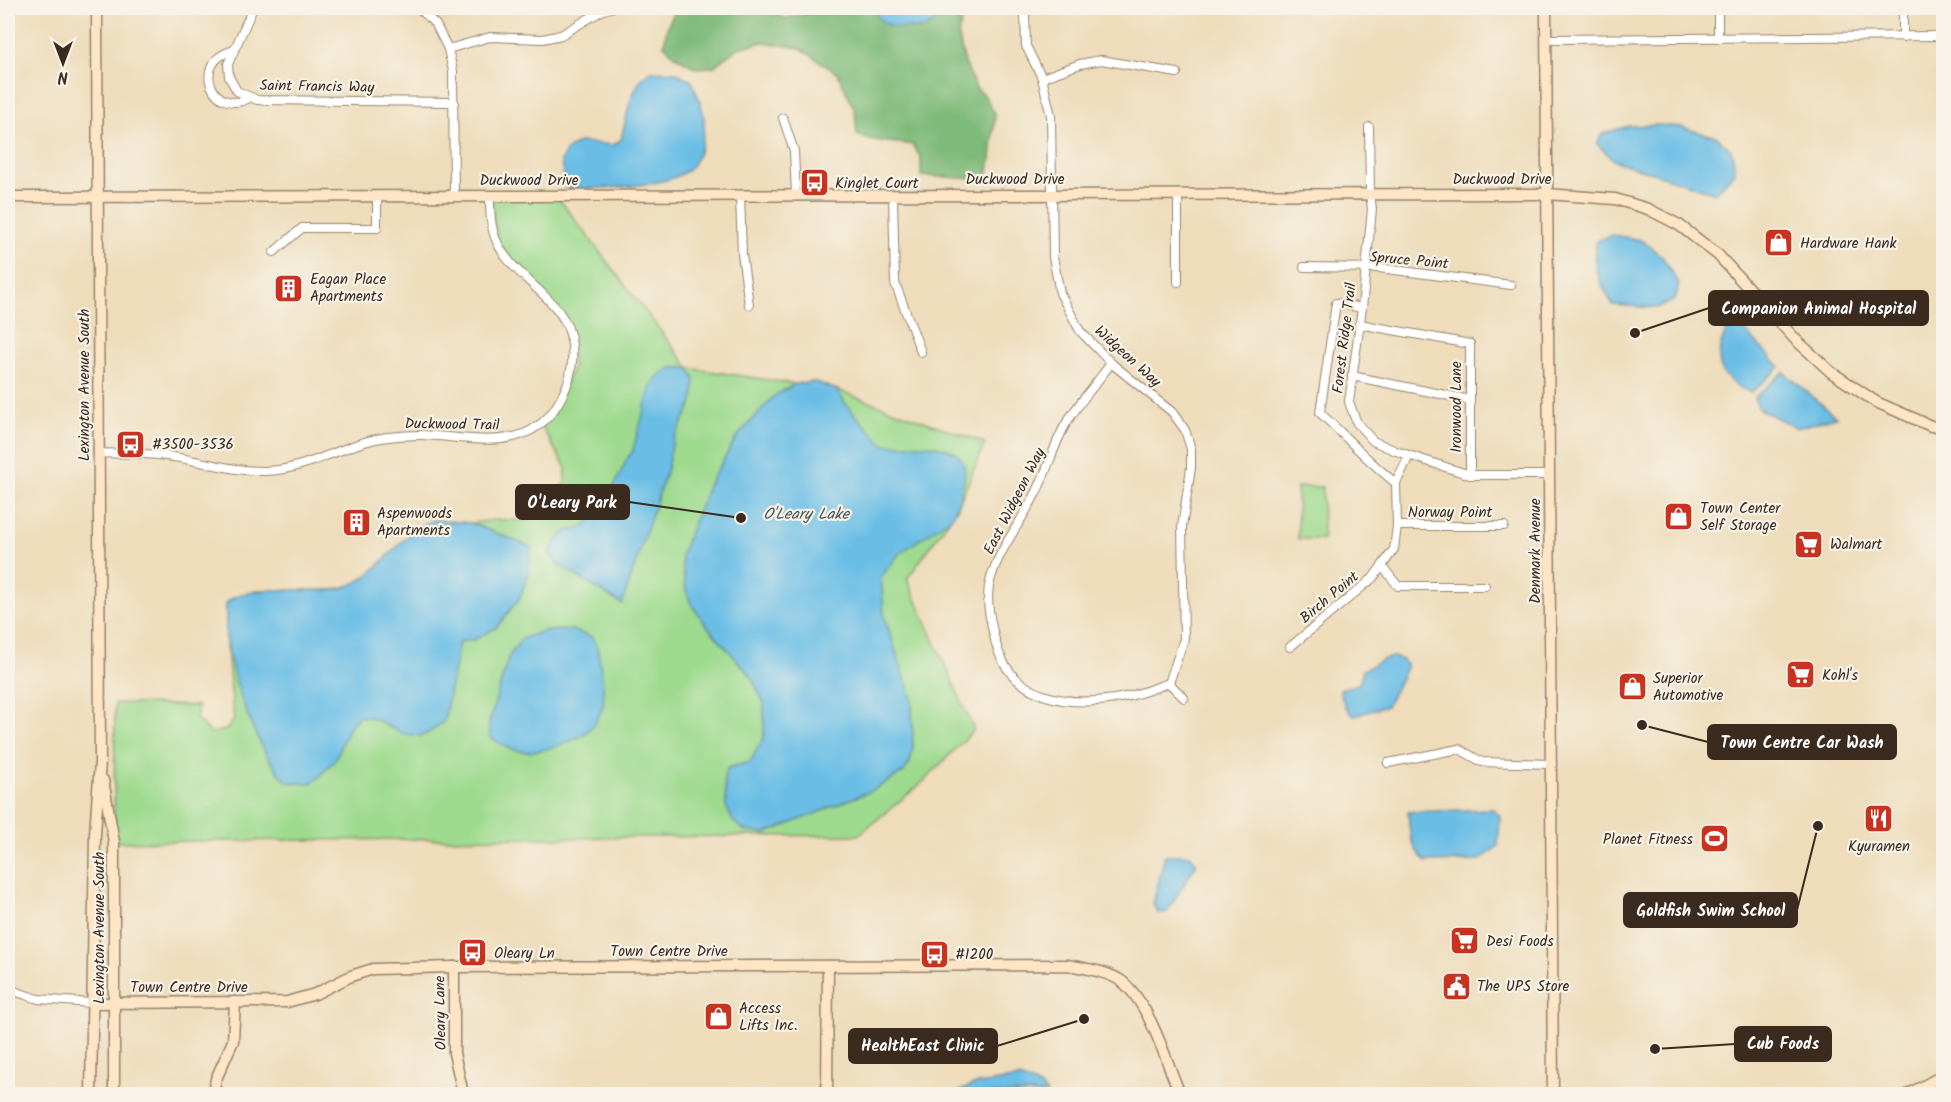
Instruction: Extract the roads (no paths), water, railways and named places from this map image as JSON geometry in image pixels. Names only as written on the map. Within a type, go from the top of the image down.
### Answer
[{"type":"street","name":"Lexington Avenue South","points":[[91,1095],[95,834],[100,762],[97,8]]},
{"type":"street","name":"Saint Francis Way","points":[[253,8],[228,64],[229,77],[237,91],[257,100],[454,102]]},
{"type":"street","points":[[419,8],[436,25],[448,50],[453,71],[454,196]]},
{"type":"street","points":[[448,50],[490,37],[543,39],[561,35],[605,8]]},
{"type":"street","name":"Widgeon Way","points":[[1027,8],[1025,15],[1026,46],[1042,78],[1051,116],[1053,257],[1060,293],[1080,331],[1111,363],[1172,412],[1185,430],[1191,449],[1191,468],[1182,527],[1184,639],[1168,683]]},
{"type":"street","name":"Denmark Avenue","points":[[1546,8],[1553,1095]]},
{"type":"street","points":[[1718,8],[1718,38]]},
{"type":"street","points":[[1903,8],[1903,37]]},
{"type":"street","points":[[1546,39],[1944,36]]},
{"type":"street","points":[[234,50],[220,55],[214,61],[210,71],[210,82],[216,94],[226,101],[241,102],[251,97]]},
{"type":"street","points":[[1042,78],[1080,64],[1101,60],[1177,73]]},
{"type":"street","points":[[783,118],[794,151],[796,195]]},
{"type":"street","name":"Forest Ridge Trail","points":[[1369,127],[1372,209],[1349,402],[1357,423],[1373,441],[1409,456],[1470,475],[1549,475]]},
{"type":"street","points":[[1178,194],[1178,282]]},
{"type":"street","name":"Duckwood Drive","points":[[8,196],[1547,194],[1615,199],[1648,209],[1679,225],[1718,255],[1796,340],[1831,372],[1876,402],[1931,426],[1944,429]]},
{"type":"street","name":"Duckwood Trail","points":[[99,453],[158,455],[239,470],[268,471],[298,465],[386,437],[419,435],[495,441],[516,437],[535,428],[553,411],[566,390],[573,367],[572,342],[565,322],[555,307],[508,259],[498,244],[491,223],[490,195]]},
{"type":"street","points":[[740,195],[742,254],[749,305]]},
{"type":"street","points":[[893,195],[895,283],[921,352]]},
{"type":"street","points":[[274,252],[302,228],[376,228],[377,196]]},
{"type":"street","name":"Spruce Point","points":[[1304,267],[1379,268],[1511,285]]},
{"type":"street","points":[[1362,308],[1336,303],[1320,413],[1353,442],[1378,469],[1396,483]]},
{"type":"street","name":"Ironwood Lane","points":[[1359,324],[1470,344],[1470,475]]},
{"type":"street","name":"East Widgeon Way","points":[[1111,363],[1066,423],[1037,492],[997,562],[989,588],[989,616],[997,648],[1007,669],[1025,687],[1046,697],[1073,702],[1125,697],[1168,683]]},
{"type":"street","points":[[1352,376],[1470,400]]},
{"type":"street","name":"Birch Point","points":[[1290,647],[1373,578],[1394,549],[1397,526],[1396,483],[1409,456]]},
{"type":"street","name":"Norway Point","points":[[1397,526],[1503,526]]},
{"type":"street","points":[[1382,566],[1398,586],[1485,586]]},
{"type":"street","points":[[1168,683],[1184,698]]},
{"type":"street","points":[[1388,762],[1459,749],[1482,762],[1551,764]]},
{"type":"street","name":"Lexington Avenue South","points":[[100,762],[114,842],[114,1095]]},
{"type":"street","name":"Town Centre Drive","points":[[92,1003],[287,1002],[315,994],[351,976],[373,969],[1067,965],[1091,969],[1123,982],[1141,1003],[1180,1095]]},
{"type":"street","points":[[827,1095],[828,966]]},
{"type":"street","name":"Oleary Lane","points":[[454,967],[454,1053],[463,1095]]},
{"type":"street","points":[[8,989],[38,999],[92,1003]]},
{"type":"street","points":[[213,1095],[216,1079],[233,1041],[235,1002]]},
{"type":"street","points":[[1909,1095],[1944,1075]]},
{"type":"water","points":[[872,8],[952,8],[948,14],[922,29],[893,27],[882,22]]},
{"type":"water","points":[[651,71],[676,72],[692,81],[704,116],[701,147],[693,164],[680,175],[648,184],[610,188],[565,187],[561,161],[566,151],[579,142],[613,145],[621,140],[634,92],[644,76]]},
{"type":"water","points":[[1628,126],[1680,127],[1717,137],[1732,151],[1735,172],[1715,193],[1615,161],[1597,144],[1602,134]]},
{"type":"water","points":[[1612,235],[1641,240],[1662,256],[1679,284],[1675,300],[1657,308],[1613,305],[1600,282],[1595,259],[1597,241]]},
{"type":"water","points":[[1738,324],[1780,367],[1751,393],[1730,381],[1720,366],[1720,348],[1729,325]]},
{"type":"water","points":[[672,368],[689,368],[695,380],[693,403],[673,440],[667,469],[622,604],[560,566],[549,553],[561,535],[581,528],[589,522],[602,505],[632,453],[651,386],[659,375]]},
{"type":"water","points":[[1784,372],[1836,417],[1797,428],[1759,409],[1754,398]]},
{"type":"water","name":"O'Leary Lake","points":[[815,382],[837,390],[847,406],[884,445],[940,447],[952,451],[960,458],[965,469],[963,485],[952,517],[899,554],[881,577],[884,616],[912,699],[913,748],[910,763],[903,773],[873,790],[765,834],[745,831],[733,821],[726,806],[724,776],[728,768],[750,762],[764,737],[764,703],[750,675],[706,625],[691,604],[686,590],[681,555],[709,484],[737,437],[774,396],[795,384]]},
{"type":"water","points":[[433,520],[471,523],[531,547],[529,573],[519,599],[496,628],[474,640],[459,642],[444,721],[421,736],[402,734],[371,717],[359,716],[349,727],[335,760],[316,780],[309,784],[287,782],[276,769],[256,735],[241,696],[227,642],[226,604],[234,597],[260,591],[322,591],[346,587],[369,574],[417,528]]},
{"type":"water","points":[[572,630],[592,637],[597,645],[604,699],[593,726],[569,742],[537,751],[515,750],[490,737],[489,723],[508,658],[521,639],[543,631]]},
{"type":"water","points":[[1393,657],[1403,660],[1407,666],[1387,706],[1354,716],[1344,704],[1340,689],[1359,684],[1363,670]]},
{"type":"water","points":[[1493,809],[1500,816],[1498,846],[1479,861],[1426,862],[1413,845],[1408,812]]},
{"type":"water","points":[[1165,855],[1190,855],[1197,863],[1167,912],[1158,913],[1153,904]]},
{"type":"water","points":[[1019,1078],[1041,1087],[1047,1094],[954,1094],[973,1085]]},
{"type":"place","name":"Kinglet Court","points":[[814,183]]},
{"type":"place","name":"Hardware Hank","points":[[1779,243]]},
{"type":"place","name":"Eagan Place Apartments","points":[[289,288]]},
{"type":"place","name":"Companion Animal Hospital","points":[[1635,333]]},
{"type":"place","name":"#3500-3536","points":[[131,444]]},
{"type":"place","name":"Town Center Self Storage","points":[[1679,517]]},
{"type":"place","name":"O'Leary Park","points":[[741,518]]},
{"type":"place","name":"Aspenwoods Apartments","points":[[356,522]]},
{"type":"place","name":"Walmart","points":[[1809,544]]},
{"type":"place","name":"Kohl's","points":[[1801,675]]},
{"type":"place","name":"Superior Automotive","points":[[1632,687]]},
{"type":"place","name":"Town Centre Car Wash","points":[[1642,725]]},
{"type":"place","name":"Kyuramen","points":[[1879,819]]},
{"type":"place","name":"Goldfish Swim School","points":[[1818,826]]},
{"type":"place","name":"Planet Fitness","points":[[1714,839]]},
{"type":"place","name":"Desi Foods","points":[[1465,941]]},
{"type":"place","name":"Oleary Ln","points":[[473,953]]},
{"type":"place","name":"#1200","points":[[934,954]]},
{"type":"place","name":"The UPS Store","points":[[1456,986]]},
{"type":"place","name":"Access Lifts Inc.","points":[[718,1017]]},
{"type":"place","name":"HealthEast Clinic","points":[[1084,1019]]},
{"type":"place","name":"Cub Foods","points":[[1655,1049]]}]
